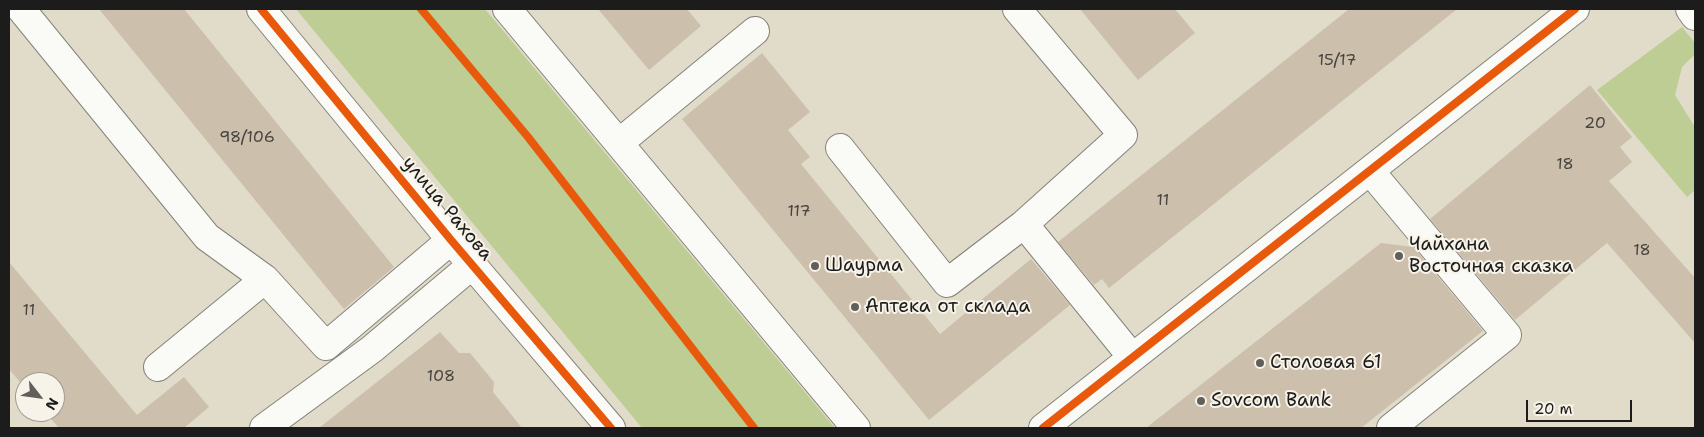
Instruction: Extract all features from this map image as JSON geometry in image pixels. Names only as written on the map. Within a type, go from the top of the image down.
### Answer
[{"type":"street","points":[[21,9],[207,237],[265,279],[326,346],[451,240]]},
{"type":"street","name":"улица Рахова","points":[[261,9],[451,240],[611,428]]},
{"type":"street","points":[[507,9],[856,428]]},
{"type":"street","points":[[840,148],[947,283],[1024,224],[1123,135],[1017,9]]},
{"type":"street","points":[[1043,428],[1574,9]]},
{"type":"street","points":[[1690,9],[1695,16]]},
{"type":"street","points":[[619,143],[755,31]]},
{"type":"street","points":[[1370,171],[1507,335],[1391,428]]},
{"type":"street","points":[[1024,224],[1132,358]]},
{"type":"street","points":[[264,428],[372,349],[472,265]]},
{"type":"street","points":[[158,367],[265,279]]},
{"type":"green space","points":[[296,9],[485,9],[835,428],[642,428]]},
{"type":"green space","points":[[1682,27],[1695,43],[1695,54],[1682,67],[1675,95],[1695,127],[1695,190],[1687,197],[1597,90]]},
{"type":"building","points":[[99,9],[184,9],[394,267],[344,309]]},
{"type":"building","points":[[598,9],[687,9],[701,26],[649,70]]},
{"type":"building","points":[[1080,9],[1175,9],[1195,33],[1138,80]]},
{"type":"building","points":[[1349,9],[1457,9],[1109,288],[1102,279],[1094,285],[1058,242]]},
{"type":"building","points":[[762,53],[810,112],[788,130],[810,157],[801,164],[940,334],[1031,259],[1070,305],[929,420],[682,119]]},
{"type":"building","points":[[1590,85],[1632,137],[1620,147],[1632,162],[1609,181],[1695,278],[1695,343],[1607,243],[1515,320],[1430,219]]},
{"type":"building","points":[[1381,243],[1413,247],[1483,331],[1361,428],[1146,428]]},
{"type":"building","points":[[9,262],[137,415],[184,377],[209,407],[184,428],[59,428],[54,422],[65,422],[65,372],[15,372],[15,376],[9,369]]},
{"type":"building","points":[[440,332],[459,353],[470,353],[494,382],[493,392],[522,428],[319,428]]},
{"type":"cycle path","points":[[261,9],[451,240],[611,428]]},
{"type":"cycle path","points":[[421,9],[528,137],[754,428]]},
{"type":"cycle path","points":[[1043,428],[1575,9]]},
{"type":"place","name":"Чайхана Восточная сказка","points":[[1399,256]]},
{"type":"place","name":"Шаурма","points":[[815,266]]},
{"type":"place","name":"Аптека от склада","points":[[855,307]]},
{"type":"place","name":"Столовая 61","points":[[1260,363]]},
{"type":"place","name":"Sovcom Bank","points":[[1201,401]]}]
